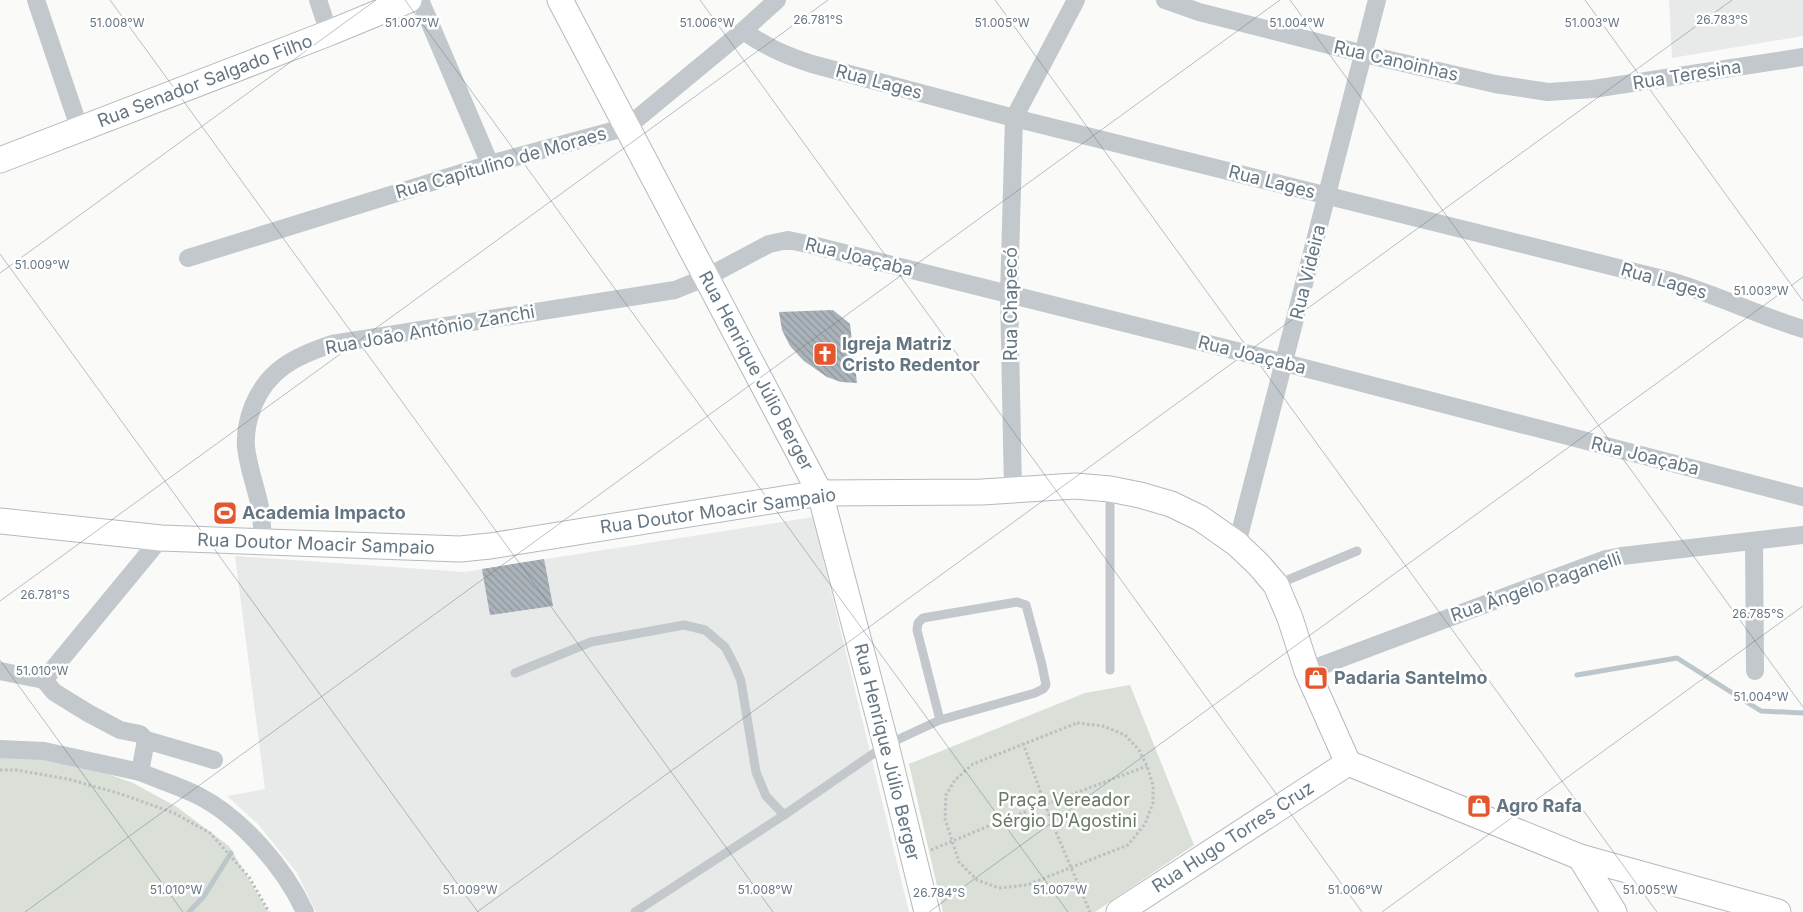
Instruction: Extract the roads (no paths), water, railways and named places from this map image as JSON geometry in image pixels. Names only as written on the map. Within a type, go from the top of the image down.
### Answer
[{"type":"street","points":[[36,0],[80,130]]},
{"type":"street","points":[[318,0],[328,33]]},
{"type":"street","name":"Rua Senador Salgado Filho","points":[[0,160],[410,0]]},
{"type":"street","points":[[420,0],[490,164]]},
{"type":"street","name":"Rua Henrique Júlio Berger","points":[[560,0],[820,493],[886,745],[927,912]]},
{"type":"street","name":"Rua Capitulino de Moraes","points":[[188,258],[490,164],[627,127],[743,31],[777,0]]},
{"type":"street","points":[[1014,118],[1076,0]]},
{"type":"street","name":"Rua Canoinhas","points":[[1165,0],[1199,12],[1364,54],[1495,84],[1548,92],[1571,92]]},
{"type":"street","name":"Rua Videira","points":[[1237,544],[1378,0]]},
{"type":"street","name":"Rua Lages","points":[[743,31],[767,47],[786,56],[1014,118],[1667,280],[1691,287],[1803,329]]},
{"type":"street","name":"Rua Teresina","points":[[1571,92],[1803,57]]},
{"type":"street","name":"Rua Chapecó","points":[[1013,490],[1009,295],[1014,118]]},
{"type":"street","name":"Rua Joaçaba","points":[[706,277],[770,244],[788,240],[1285,363],[1803,497]]},
{"type":"street","name":"Rua João Antônio Zanchi","points":[[263,542],[262,518],[246,448],[246,435],[249,417],[264,384],[276,372],[293,360],[332,344],[663,292],[690,285],[706,277]]},
{"type":"street","name":"Rua Doutor Moacir Sampaio","points":[[0,521],[161,538],[436,548],[490,546],[820,493],[982,492],[1075,486],[1110,489],[1171,504],[1200,518],[1237,544],[1259,565],[1276,585],[1290,618],[1307,670],[1348,763]]},
{"type":"street","name":"Rua Ângelo Paganelli","points":[[1307,670],[1606,559],[1803,535]]},
{"type":"street","points":[[44,680],[161,538]]},
{"type":"street","points":[[1754,542],[1755,671]]},
{"type":"street","points":[[0,670],[44,680],[54,692],[120,730],[140,734],[146,740],[214,760]]},
{"type":"street","points":[[140,772],[146,740]]},
{"type":"street","points":[[0,749],[44,751],[140,772],[198,796],[237,821],[275,863],[296,892],[305,912]]},
{"type":"street","points":[[1348,763],[1580,857],[1778,912]]},
{"type":"street","name":"Rua Hugo Torres Cruz","points":[[1119,912],[1348,763]]},
{"type":"street","points":[[1580,857],[1614,912]]},
{"type":"lane","points":[[1110,489],[1110,670]]},
{"type":"lane","points":[[1276,585],[1357,551]]},
{"type":"lane","points":[[635,912],[784,815],[886,745],[940,720],[1043,690],[1046,685],[1042,665],[1026,606],[1017,602],[1008,603],[923,618],[918,623],[917,630],[940,720]]},
{"type":"lane","points":[[515,674],[591,642],[684,625],[705,630],[725,647],[735,666],[741,681],[756,772],[766,796],[784,815]]},
{"type":"waterway","points":[[1577,675],[1677,658],[1761,711],[1803,713]]},
{"type":"waterway","points":[[189,912],[204,896],[231,853]]},
{"type":"place","name":"Igreja Matriz Cristo Redentor","points":[[825,354]]},
{"type":"place","name":"Academia Impacto","points":[[225,513]]},
{"type":"place","name":"Padaria Santelmo","points":[[1316,678]]},
{"type":"place","name":"Agro Rafa","points":[[1479,806]]},
{"type":"park label","name":"Praça Vereador Sérgio D'Agostini","points":[[1064,810]]}]
